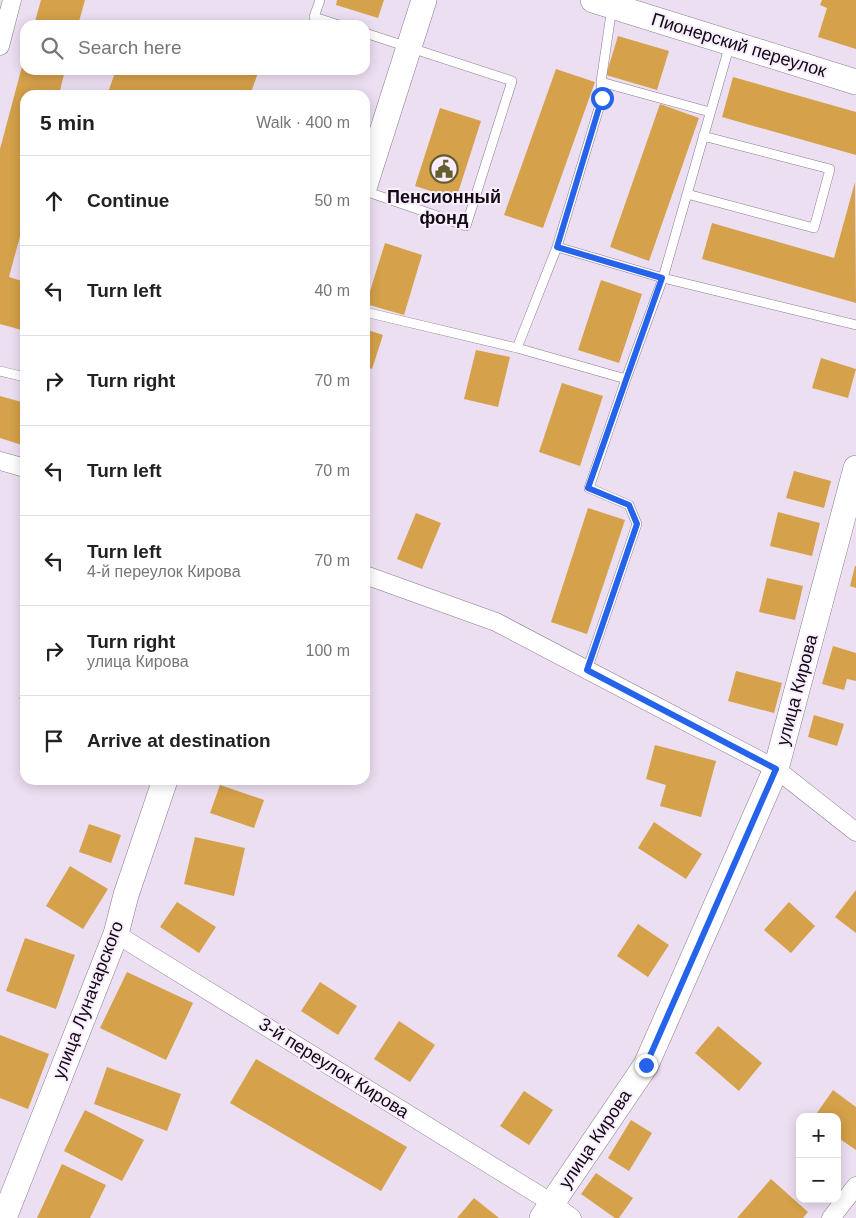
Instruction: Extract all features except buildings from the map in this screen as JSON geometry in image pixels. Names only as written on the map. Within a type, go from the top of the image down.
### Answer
[{"type":"street","points":[[0,46],[12,0]]},
{"type":"street","points":[[370,169],[424,0]]},
{"type":"street","name":"Пионерский переулок","points":[[602,3],[856,82]]},
{"type":"street","points":[[0,460],[20,466]]},
{"type":"street","name":"улица Кирова","points":[[547,1210],[646,1065],[776,769],[856,468]]},
{"type":"street","points":[[370,577],[496,622],[776,769],[856,832]]},
{"type":"street","name":"улица Луначарского","points":[[4,1218],[116,934],[126,895],[163,785]]},
{"type":"street","name":"3-й переулок Кирова","points":[[116,934],[547,1210],[572,1218]]},
{"type":"street","points":[[831,1218],[856,1186]]},
{"type":"lane","points":[[320,0],[314,17],[323,20]]},
{"type":"lane","points":[[517,348],[557,247],[602,98],[602,3]]},
{"type":"lane","points":[[370,35],[512,81],[466,226],[370,193]]},
{"type":"lane","points":[[587,670],[637,524],[629,505],[588,488],[662,278],[730,43]]},
{"type":"lane","points":[[601,82],[710,112]]},
{"type":"lane","points":[[687,194],[814,228],[830,169],[703,136]]},
{"type":"lane","points":[[557,247],[662,278],[856,324]]},
{"type":"lane","points":[[370,313],[517,348],[626,380]]},
{"type":"lane","points":[[0,371],[20,376]]},
{"type":"place","name":"Пенсионный фонд","points":[[444,169]]},
{"type":"route","points":[[602,98],[557,247],[662,278],[588,488],[629,505],[637,524],[587,670],[776,769],[646,1065]]}]
